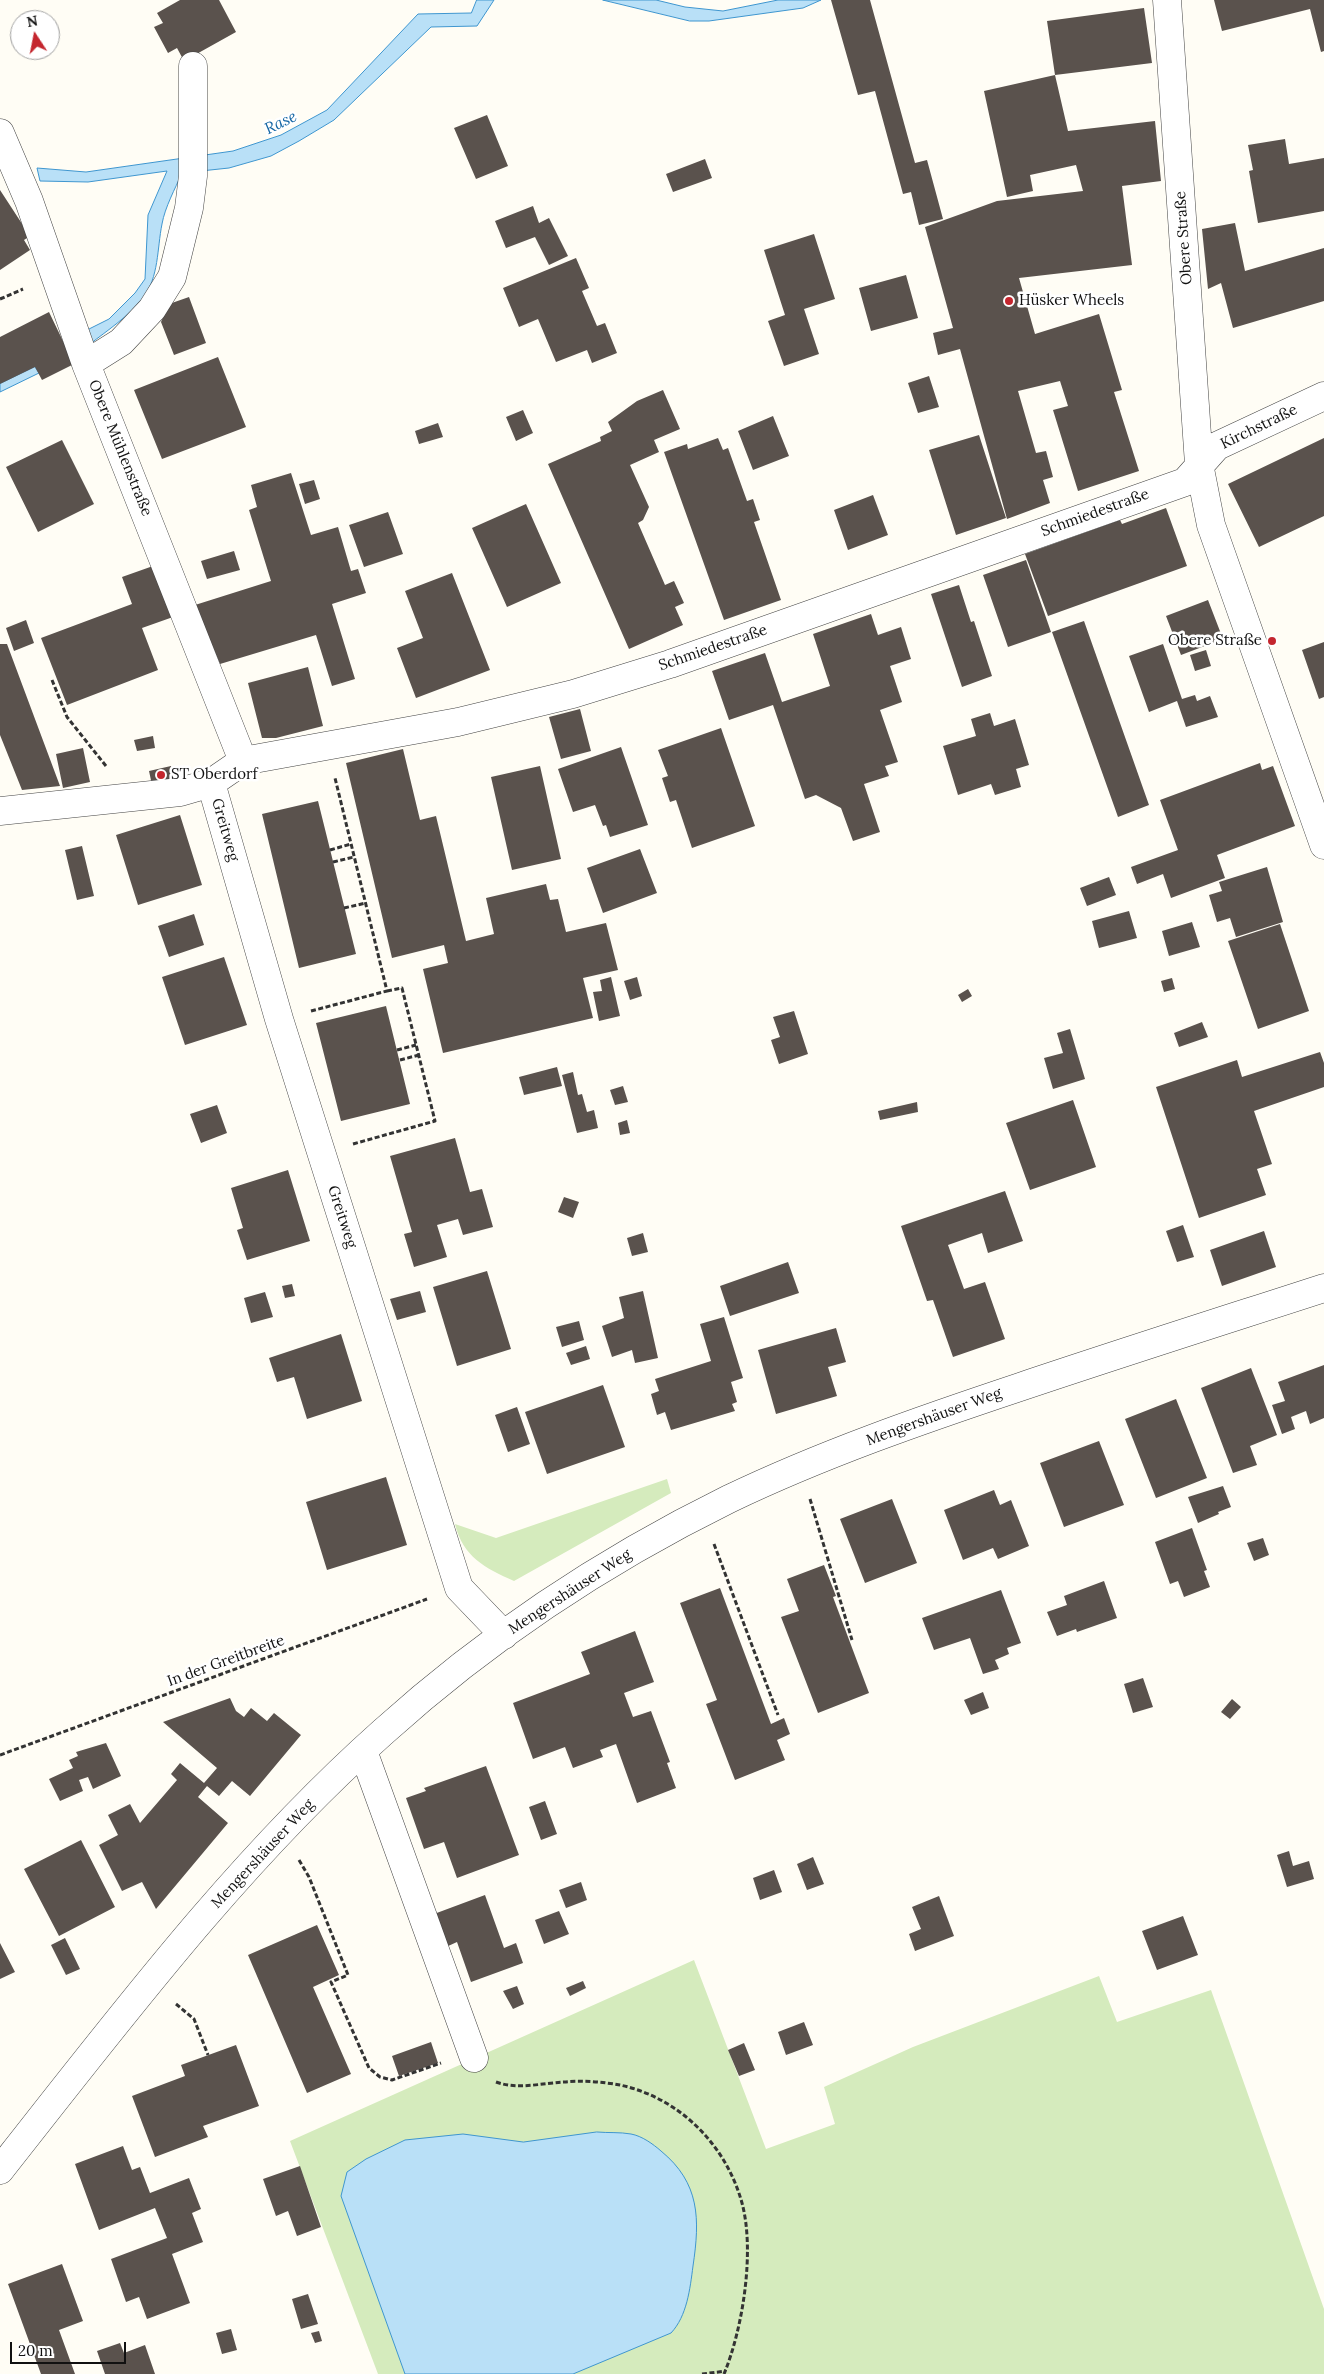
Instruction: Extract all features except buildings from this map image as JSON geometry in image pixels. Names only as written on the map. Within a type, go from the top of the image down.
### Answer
[{"type":"street","name":"Obere Straße","points":[[1167,0],[1199,464],[1211,525],[1324,845]]},
{"type":"street","points":[[81,350],[121,342],[152,309],[172,278],[189,208],[193,164],[193,66]]},
{"type":"street","name":"Obere Mühlenstraße","points":[[0,133],[29,201],[81,350],[244,761]]},
{"type":"street","name":"Kirchstraße","points":[[1199,464],[1217,446],[1324,396]]},
{"type":"street","name":"Schmiedestraße","points":[[0,811],[180,792],[211,783],[244,761],[458,722],[573,694],[670,664],[1185,482],[1199,464]]},
{"type":"street","name":"Greitweg","points":[[211,783],[279,1018],[459,1588],[504,1635]]},
{"type":"street","name":"Mengershäuser Weg","points":[[0,2170],[189,1936],[283,1831],[363,1751],[426,1696],[504,1635],[587,1578],[702,1513],[800,1467],[902,1427],[1324,1288]]},
{"type":"street","points":[[363,1751],[474,2058]]},
{"type":"path","points":[[52,680],[66,717],[106,766]]},
{"type":"path","points":[[327,745],[388,992]]},
{"type":"path","points":[[330,850],[351,844]]},
{"type":"path","points":[[333,862],[354,857]]},
{"type":"path","points":[[344,908],[366,903]]},
{"type":"path","points":[[279,1018],[402,988],[435,1121],[321,1153]]},
{"type":"path","points":[[397,1050],[416,1045]]},
{"type":"path","points":[[400,1060],[419,1055]]},
{"type":"path","points":[[800,1467],[852,1640]]},
{"type":"path","points":[[702,1513],[778,1715]]},
{"type":"path","name":"In der Greitbreite","points":[[0,1755],[459,1588]]},
{"type":"path","points":[[283,1831],[309,1877],[348,1975],[331,1982],[369,2068],[380,2077],[392,2080],[441,2063],[441,2056]]},
{"type":"path","points":[[150,1983],[194,2019],[208,2055]]},
{"type":"path","points":[[474,2058],[485,2077],[499,2083],[517,2086],[566,2081],[592,2082],[620,2085],[645,2093],[689,2118],[706,2134],[720,2153],[742,2203],[747,2248],[741,2310],[725,2372],[702,2374]]},
{"type":"green space","points":[[667,1479],[671,1493],[514,1581],[477,1560],[464,1545],[455,1524],[496,1538]]},
{"type":"green space","points":[[694,1960],[766,2149],[835,2124],[824,2087],[913,2047],[1099,1976],[1117,2022],[1211,1990],[1324,2309],[1324,2374],[378,2374],[290,2141]]},
{"type":"water","points":[[477,0],[494,0],[477,26],[431,27],[334,120],[299,141],[271,156],[229,168],[182,173],[163,218],[155,272],[148,290],[131,311],[90,344],[85,331],[109,319],[135,293],[145,279],[148,215],[167,171],[88,182],[40,181],[37,168],[86,172],[233,151],[281,135],[327,110],[418,14],[471,13]]},
{"type":"water","points":[[603,0],[656,0],[685,7],[723,11],[778,0],[821,0],[803,8],[709,21],[690,21]]},
{"type":"water","points":[[35,367],[39,373],[0,392],[0,384]]},
{"type":"water","points":[[597,2132],[631,2134],[647,2141],[658,2148],[674,2163],[690,2189],[696,2217],[691,2284],[681,2319],[671,2333],[573,2374],[405,2374],[341,2196],[347,2172],[366,2159],[405,2140],[463,2134],[523,2142]]},
{"type":"place","name":"Hüsker Wheels","points":[[1009,301]]},
{"type":"place","name":"Obere Straße","points":[[1272,641]]},
{"type":"place","name":"ST Oberdorf","points":[[161,775]]},
{"type":"water label","name":"Rase","points":[[281,123]]}]
